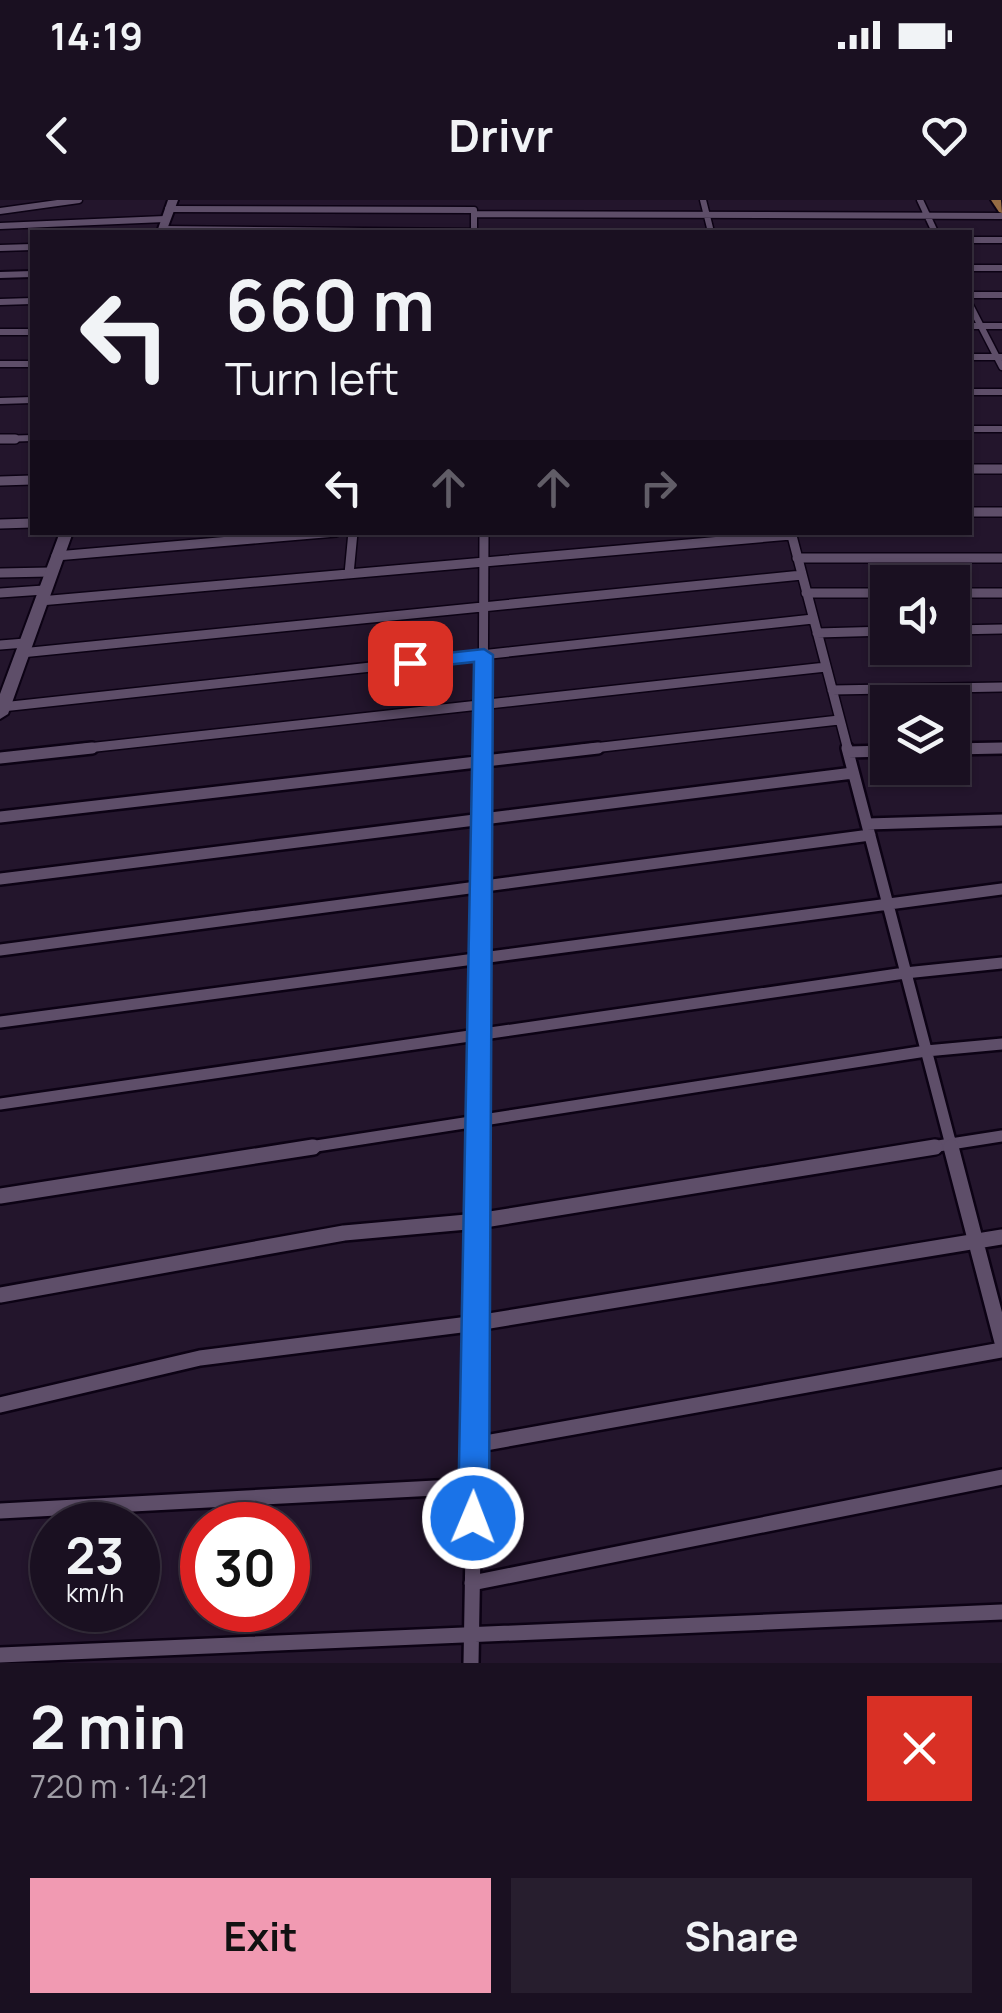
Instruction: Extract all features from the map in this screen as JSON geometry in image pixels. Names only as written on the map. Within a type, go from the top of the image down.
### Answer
[{"type":"main road","points":[[996,200],[1002,213]]},
{"type":"main road","points":[[0,275],[30,274]]},
{"type":"main road","points":[[2,705],[66,535]]},
{"type":"street","points":[[0,211],[80,200]]},
{"type":"street","points":[[370,230],[373,200]]},
{"type":"street","points":[[702,200],[710,230]]},
{"type":"street","points":[[920,200],[934,230]]},
{"type":"street","points":[[0,226],[372,209],[474,210],[474,230]]},
{"type":"street","points":[[474,214],[1002,213]]},
{"type":"street","points":[[166,218],[341,230]]},
{"type":"street","points":[[972,240],[1002,240]]},
{"type":"street","points":[[0,248],[30,247]]},
{"type":"street","points":[[972,268],[1002,268]]},
{"type":"street","points":[[972,295],[1002,295]]},
{"type":"street","points":[[0,302],[30,301]]},
{"type":"street","points":[[975,326],[1002,326]]},
{"type":"street","points":[[975,326],[1002,367]]},
{"type":"street","points":[[0,332],[30,332]]},
{"type":"street","points":[[972,357],[999,357]]},
{"type":"street","points":[[0,364],[30,364]]},
{"type":"street","points":[[972,392],[1002,392]]},
{"type":"street","points":[[0,400],[30,400]]},
{"type":"street","points":[[972,429],[1002,429]]},
{"type":"street","points":[[0,439],[30,438]]},
{"type":"street","points":[[972,469],[1002,469]]},
{"type":"street","points":[[0,481],[30,480]]},
{"type":"street","points":[[972,512],[1002,512]]},
{"type":"street","points":[[0,524],[30,523]]},
{"type":"street","points":[[56,556],[301,535]]},
{"type":"street","points":[[350,574],[353,535]]},
{"type":"street","points":[[471,1663],[483,956],[484,535]]},
{"type":"street","points":[[0,593],[42,596],[350,574],[780,535]]},
{"type":"street","points":[[791,535],[1002,1342]]},
{"type":"street","points":[[797,558],[1002,558]]},
{"type":"street","points":[[0,573],[50,572]]},
{"type":"street","points":[[0,645],[23,648],[802,575]]},
{"type":"street","points":[[806,593],[870,593]]},
{"type":"street","points":[[970,593],[1002,593]]},
{"type":"street","points":[[2,705],[484,655],[815,626],[870,630]]},
{"type":"street","points":[[970,630],[1002,629]]},
{"type":"street","points":[[0,758],[826,668]]},
{"type":"street","points":[[832,690],[1002,686]]},
{"type":"street","points":[[0,817],[839,720]]},
{"type":"street","points":[[970,749],[1002,748]]},
{"type":"street","points":[[848,752],[870,751]]},
{"type":"street","points":[[0,879],[853,773]]},
{"type":"street","points":[[0,950],[483,886],[868,829],[1002,820]]},
{"type":"street","points":[[0,1022],[1002,889]]},
{"type":"street","points":[[0,1104],[906,973],[1002,963]]},
{"type":"street","points":[[0,1196],[926,1051],[1002,1044]]},
{"type":"street","points":[[0,1295],[344,1233],[478,1221],[1002,1136]]},
{"type":"street","points":[[0,1404],[200,1358],[477,1323],[975,1238],[1002,1237]]},
{"type":"street","points":[[474,1445],[1002,1350]]},
{"type":"street","points":[[472,1583],[1002,1477]]},
{"type":"street","points":[[0,1511],[474,1486]]},
{"type":"street","points":[[0,1655],[471,1638],[1002,1612]]},
{"type":"route","points":[[410,663],[484,655],[473,1518]]}]
